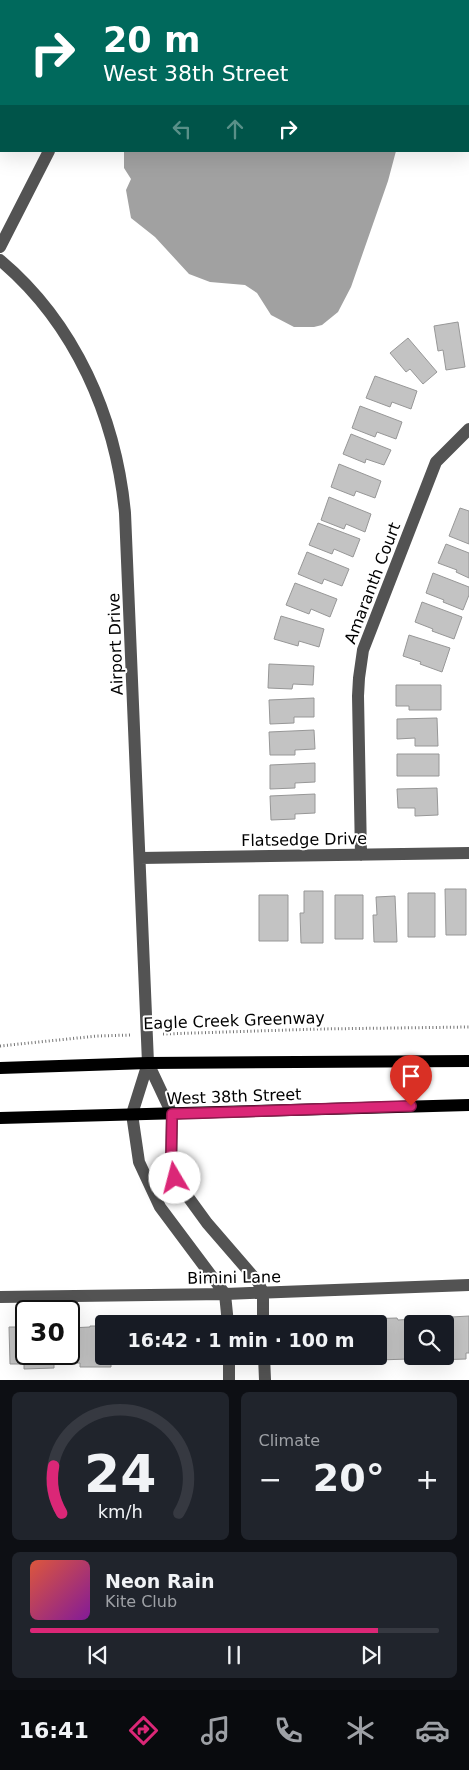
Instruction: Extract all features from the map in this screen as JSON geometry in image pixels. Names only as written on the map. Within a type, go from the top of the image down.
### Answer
[{"type":"main road","name":"West 38th Street","points":[[0,1068],[148,1063],[469,1061]]},
{"type":"main road","name":"West 38th Street","points":[[0,1118],[469,1105]]},
{"type":"street","points":[[0,247],[48,152]]},
{"type":"street","name":"Airport Drive","points":[[0,260],[40,302],[64,332],[79,358],[98,397],[116,452],[122,480],[125,513],[148,1063]]},
{"type":"street","name":"Amaranth Court","points":[[360,855],[358,678],[363,650],[436,462],[469,430]]},
{"type":"street","name":"Flatsedge Drive","points":[[140,858],[469,853]]},
{"type":"street","points":[[148,1063],[172,1114],[171,1166],[175,1178],[208,1223],[258,1282],[262,1293],[263,1315]]},
{"type":"street","points":[[148,1063],[132,1114],[139,1162],[160,1207],[224,1294],[227,1315]]},
{"type":"street","name":"Bimini Lane","points":[[0,1297],[224,1294],[469,1285]]},
{"type":"street","points":[[229,1365],[229,1380]]},
{"type":"street","points":[[264,1365],[265,1380]]},
{"type":"path","name":"Eagle Creek Greenway","points":[[0,1046],[98,1036],[319,1029],[469,1027]]},
{"type":"shaded area","points":[[124,152],[396,152],[388,181],[351,287],[338,312],[322,325],[314,327],[294,327],[271,315],[257,293],[245,285],[210,282],[189,274],[155,237],[131,218],[126,190],[131,179],[124,168]]},
{"type":"building","points":[[458,322],[465,367],[446,370],[443,350],[438,351],[434,326]]},
{"type":"building","points":[[408,338],[437,372],[423,384],[410,369],[406,372],[390,353]]},
{"type":"building","points":[[375,376],[417,391],[411,409],[392,402],[390,407],[366,398]]},
{"type":"building","points":[[360,406],[402,422],[396,439],[377,432],[375,437],[352,428]]},
{"type":"building","points":[[351,434],[391,450],[384,465],[366,459],[365,463],[343,454]]},
{"type":"building","points":[[339,464],[381,481],[375,498],[356,491],[354,496],[331,487]]},
{"type":"building","points":[[329,497],[371,514],[365,532],[346,524],[344,529],[321,520]]},
{"type":"building","points":[[460,508],[469,511],[469,544],[449,536]]},
{"type":"building","points":[[318,523],[360,539],[353,557],[334,549],[332,554],[309,545]]},
{"type":"building","points":[[446,544],[469,553],[469,578],[456,572],[457,570],[438,563]]},
{"type":"building","points":[[307,552],[349,569],[342,586],[324,579],[322,584],[298,574]]},
{"type":"building","points":[[433,573],[469,587],[469,595],[463,610],[426,593]]},
{"type":"building","points":[[295,583],[337,599],[330,617],[311,609],[309,614],[286,605]]},
{"type":"building","points":[[422,602],[462,617],[454,639],[415,622]]},
{"type":"building","points":[[281,616],[324,629],[319,647],[299,641],[298,646],[274,639]]},
{"type":"building","points":[[409,635],[450,648],[442,672],[403,656]]},
{"type":"building","points":[[269,664],[314,666],[313,685],[293,684],[292,689],[268,688]]},
{"type":"building","points":[[396,685],[441,685],[441,710],[409,710],[409,706],[396,706]]},
{"type":"building","points":[[314,698],[314,717],[294,717],[294,723],[270,724],[269,700]]},
{"type":"building","points":[[437,718],[438,746],[415,746],[415,738],[397,739],[397,719]]},
{"type":"building","points":[[314,730],[315,749],[295,750],[295,755],[270,755],[269,732]]},
{"type":"building","points":[[397,754],[439,754],[439,776],[397,776]]},
{"type":"building","points":[[315,763],[315,782],[295,783],[295,788],[270,789],[270,765]]},
{"type":"building","points":[[437,788],[438,815],[415,816],[415,808],[398,808],[397,789]]},
{"type":"building","points":[[315,794],[315,813],[295,814],[295,819],[271,820],[270,796]]},
{"type":"building","points":[[445,889],[466,889],[466,935],[446,935]]},
{"type":"building","points":[[304,891],[323,891],[323,943],[301,943],[300,913],[304,913]]},
{"type":"building","points":[[408,893],[435,893],[435,937],[408,937]]},
{"type":"building","points":[[259,895],[288,895],[288,941],[259,941]]},
{"type":"building","points":[[335,895],[363,895],[363,939],[335,939]]},
{"type":"building","points":[[395,896],[397,942],[374,942],[373,915],[377,915],[376,897]]},
{"type":"building","points":[[469,1316],[469,1353],[466,1353],[466,1359],[454,1359],[454,1317]]},
{"type":"building","points":[[387,1318],[397,1318],[398,1320],[404,1320],[404,1359],[387,1360]]},
{"type":"building","points":[[95,1326],[95,1365],[111,1365],[111,1367],[80,1367],[80,1327]]},
{"type":"building","points":[[9,1327],[15,1327],[15,1364],[10,1364]]},
{"type":"building","points":[[24,1365],[54,1365],[54,1368],[24,1369]]},
{"type":"route","points":[[175,1178],[171,1166],[172,1114],[411,1106]]}]
